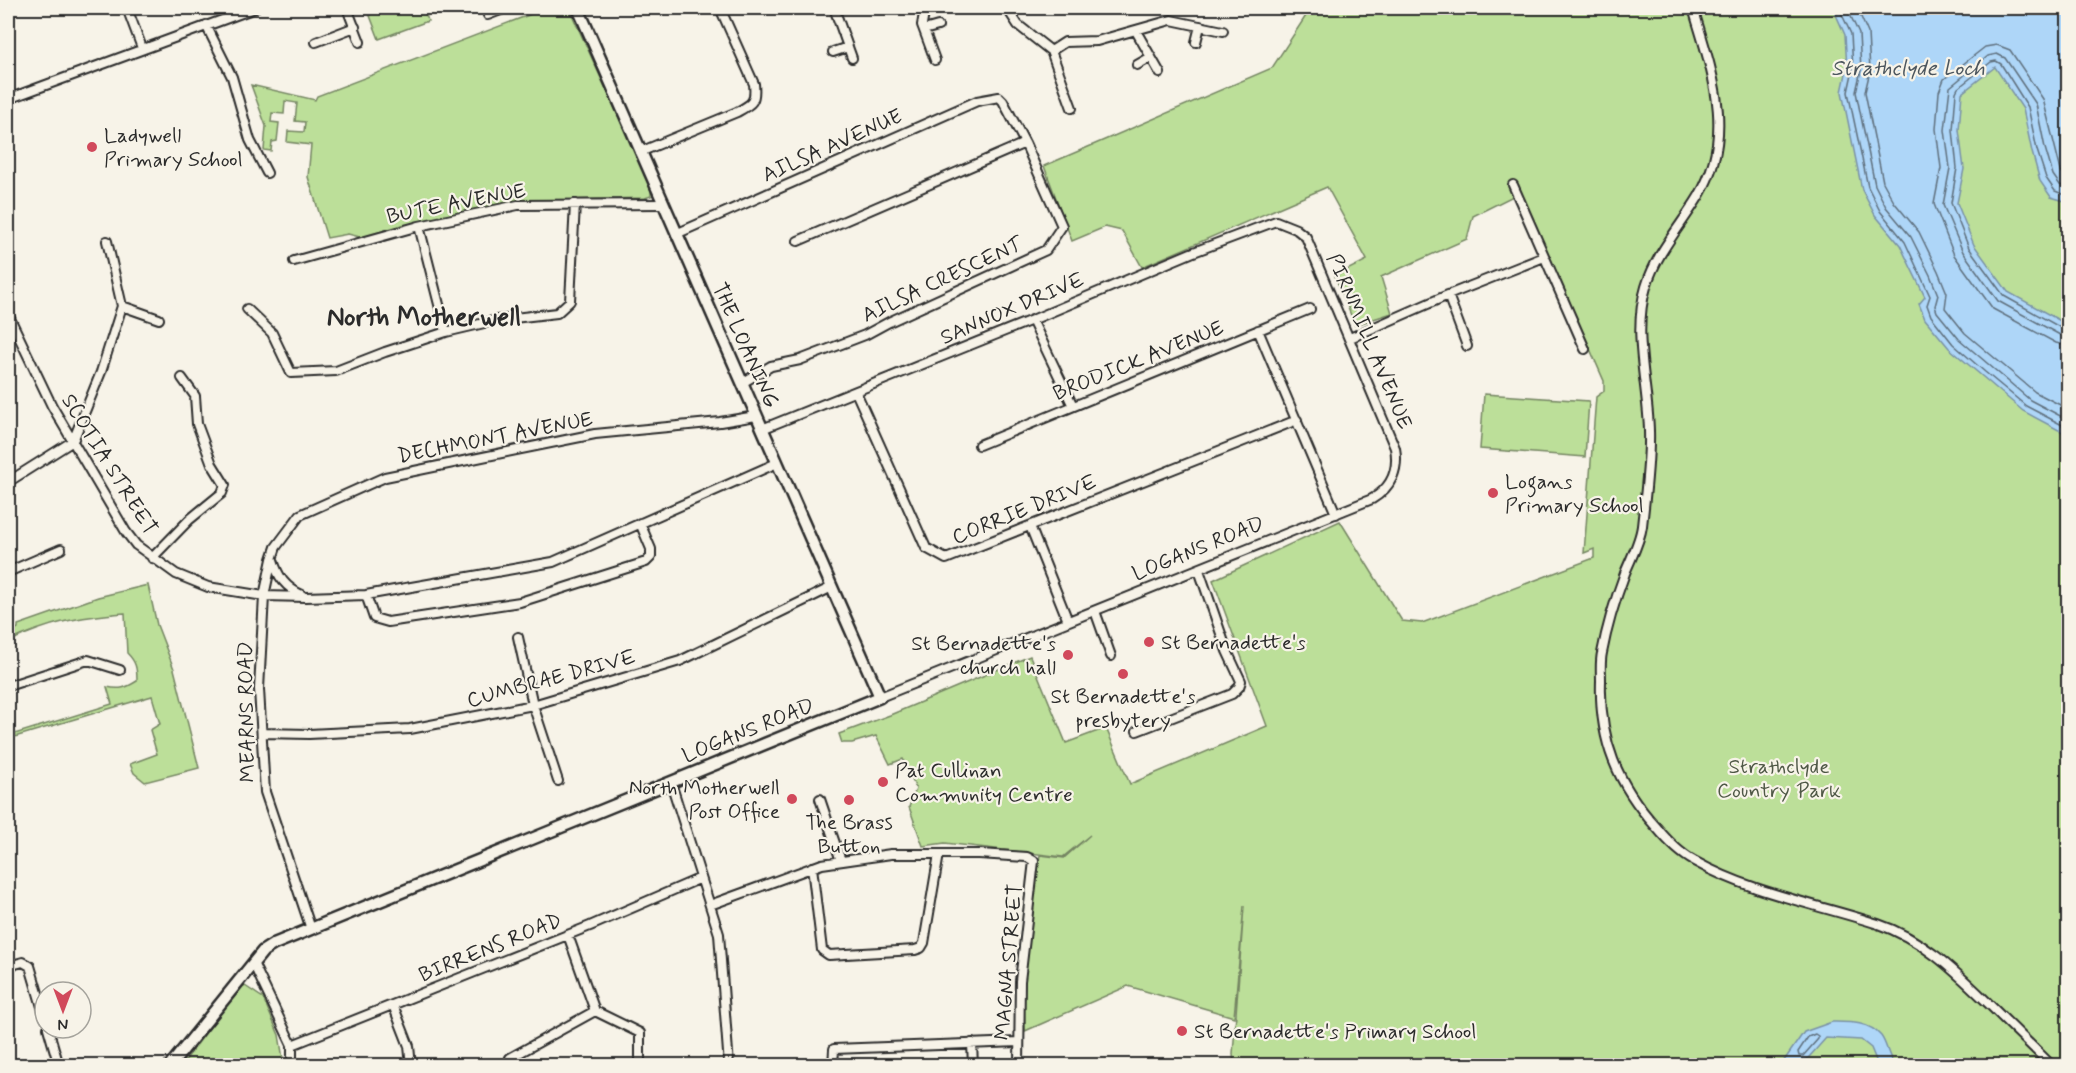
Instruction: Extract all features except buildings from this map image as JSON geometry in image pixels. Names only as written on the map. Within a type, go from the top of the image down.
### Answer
[{"type":"street","points":[[127,8],[142,48]]},
{"type":"street","points":[[8,99],[255,8]]},
{"type":"street","points":[[347,8],[360,42]]},
{"type":"street","points":[[488,15],[501,10],[500,8]]},
{"type":"street","name":"THE LOANING","points":[[578,8],[880,697]]},
{"type":"street","points":[[640,152],[737,112],[750,105],[755,96],[754,84],[720,8]]},
{"type":"street","points":[[834,8],[852,58]]},
{"type":"street","points":[[925,8],[922,25],[935,60]]},
{"type":"street","points":[[1007,8],[1018,25],[1051,51],[1072,108]]},
{"type":"street","points":[[1693,8],[1708,56],[1719,104],[1719,134],[1715,159],[1700,195],[1665,246],[1646,287],[1640,325],[1649,433],[1641,530],[1611,610],[1601,656],[1600,701],[1606,742],[1616,770],[1643,813],[1669,842],[1691,860],[1745,885],[1893,928],[1918,942],[1954,969],[2052,1065]]},
{"type":"street","points":[[1051,51],[1065,42],[1098,41],[1171,20],[1222,31]]},
{"type":"street","points":[[206,25],[232,77],[250,140],[267,173]]},
{"type":"street","points":[[924,30],[938,26]]},
{"type":"street","points":[[1196,42],[1200,26]]},
{"type":"street","points":[[316,42],[355,27]]},
{"type":"street","points":[[1136,31],[1160,73]]},
{"type":"street","points":[[833,52],[848,47]]},
{"type":"street","points":[[1137,64],[1151,57]]},
{"type":"street","name":"AILSA AVENUE","points":[[676,234],[977,101],[999,97],[1003,101]]},
{"type":"street","name":"AILSA CRESCENT","points":[[742,383],[771,366],[800,360],[865,335],[1046,250],[1062,226],[1025,143],[1003,101]]},
{"type":"street","points":[[798,241],[1025,143]]},
{"type":"street","points":[[1513,185],[1583,346],[1591,338]]},
{"type":"street","points":[[247,309],[272,333],[291,374],[336,371],[446,332],[497,320],[557,313],[570,301],[575,204]]},
{"type":"street","name":"BUTE AVENUE","points":[[294,261],[419,226],[518,205],[663,204]]},
{"type":"street","name":"SANNOX DRIVE","points":[[762,429],[1191,253],[1276,221]]},
{"type":"street","name":"PIRNMILL AVENUE","points":[[1276,221],[1296,229],[1306,237],[1395,448],[1397,465],[1390,484],[1383,491]]},
{"type":"street","points":[[419,226],[446,332]]},
{"type":"street","points":[[8,482],[73,441],[100,372],[122,306],[107,241]]},
{"type":"street","points":[[1350,338],[1448,294],[1544,257]]},
{"type":"street","points":[[1448,294],[1467,346]]},
{"type":"street","points":[[122,306],[159,319]]},
{"type":"street","name":"BRODICK AVENUE","points":[[979,445],[1310,309]]},
{"type":"street","name":"SCOTIA STREET","points":[[8,314],[52,406],[126,532],[136,545],[152,558],[176,574],[208,587],[264,596],[366,595],[553,562],[777,463]]},
{"type":"street","points":[[1032,320],[1073,406]]},
{"type":"street","points":[[1258,330],[1336,514]]},
{"type":"street","points":[[152,558],[189,520],[222,493],[225,485],[212,464],[197,424],[195,396],[182,378]]},
{"type":"street","name":"CORRIE DRIVE","points":[[856,392],[926,549],[946,560],[1297,420]]},
{"type":"street","name":"DECHMONT AVENUE","points":[[264,596],[276,547],[300,515],[385,477],[595,434],[720,422],[756,416]]},
{"type":"street","name":"LOGANS ROAD","points":[[170,1065],[263,951],[274,944],[880,697],[1372,500],[1383,491]]},
{"type":"street","points":[[366,595],[374,618],[388,622],[520,602],[646,562],[651,557],[651,549],[640,523]]},
{"type":"street","points":[[1030,526],[1068,621]]},
{"type":"street","points":[[8,572],[61,549]]},
{"type":"street","points":[[272,559],[284,584],[306,597]]},
{"type":"street","points":[[1137,731],[1232,694],[1239,687],[1241,681],[1227,651],[1199,570]]},
{"type":"street","name":"CUMBRAE DRIVE","points":[[262,733],[309,735],[410,729],[532,705],[680,661],[832,587]]},
{"type":"street","name":"MEARNS ROAD","points":[[264,596],[259,689],[265,792],[311,929]]},
{"type":"street","points":[[1095,611],[1111,656]]},
{"type":"street","points":[[518,637],[532,705],[558,781]]},
{"type":"street","points":[[8,686],[88,660],[120,670]]},
{"type":"street","points":[[671,783],[719,934],[729,1065]]},
{"type":"street","points":[[820,799],[841,861]]},
{"type":"street","points":[[710,905],[812,867],[891,854],[939,854],[924,943],[921,948],[829,955],[822,950],[812,867]]},
{"type":"street","name":"MAGNA STREET","points":[[939,854],[1027,857],[1034,861],[1020,981],[1019,1065]]},
{"type":"street","name":"BIRRENS ROAD","points":[[292,1045],[568,935],[701,878]]},
{"type":"street","points":[[568,935],[595,1011],[640,1033],[640,1065]]},
{"type":"street","points":[[8,966],[23,962],[30,966],[34,980]]},
{"type":"street","points":[[254,963],[292,1045],[292,1065]]},
{"type":"street","points":[[393,1005],[409,1046],[411,1065]]},
{"type":"street","points":[[511,1065],[510,1058],[595,1011]]},
{"type":"street","points":[[52,1040],[59,1065]]},
{"type":"street","points":[[834,1065],[834,1049],[1019,1042]]},
{"type":"street","points":[[972,1043],[973,1065]]},
{"type":"green space","points":[[367,8],[424,8],[428,21],[379,39]]},
{"type":"green space","points":[[547,8],[569,8],[651,188],[651,196],[558,200],[497,207],[368,239],[348,234],[327,238],[308,177],[311,145],[287,142],[288,131],[304,132],[305,122],[295,121],[297,103],[285,101],[284,114],[272,113],[271,122],[279,123],[277,141],[272,142],[271,151],[264,150],[266,126],[251,85],[315,100],[317,96]]},
{"type":"green space","name":"Strathclyde Country Park","points":[[1311,8],[2068,8],[2068,1065],[1234,1065],[1244,906],[1234,1017],[1128,986],[1025,1031],[1023,980],[1040,855],[1064,858],[1090,835],[1063,857],[945,843],[923,846],[909,807],[916,789],[903,759],[890,764],[876,736],[852,743],[842,743],[839,734],[1030,656],[1066,743],[1106,728],[1130,784],[1267,726],[1213,580],[1340,521],[1402,621],[1422,623],[1594,558],[1594,549],[1584,553],[1596,397],[1604,391],[1604,381],[1521,192],[1473,216],[1467,239],[1381,277],[1392,313],[1355,325],[1335,276],[1367,260],[1327,187],[1142,267],[1122,231],[1105,227],[1072,241],[1044,166],[1272,68]]},
{"type":"green space","points":[[1484,394],[1589,401],[1585,457],[1480,449]]},
{"type":"green space","points":[[148,585],[157,625],[174,669],[199,768],[145,782],[134,773],[130,764],[157,754],[150,730],[160,724],[152,696],[8,739],[8,736],[112,704],[107,687],[123,688],[130,685],[137,681],[137,672],[127,653],[125,613],[65,622],[8,642],[8,633],[18,628],[18,625],[98,597]]},
{"type":"green space","points":[[242,984],[263,998],[279,1035],[284,1065],[181,1066]]},
{"type":"water","name":"Strathclyde Loch","points":[[1833,8],[2068,8],[2068,202],[2051,197],[2040,181],[2023,109],[1995,67],[1962,93],[1959,130],[1964,169],[1957,203],[1974,245],[2008,292],[2068,325],[2068,435],[2023,411],[1949,348],[1925,319],[1919,304],[1925,297],[1900,245],[1875,215],[1862,190],[1842,92],[1847,69],[1845,35]]},
{"type":"water","points":[[1832,1022],[1858,1023],[1871,1027],[1883,1039],[1895,1065],[1878,1065],[1871,1048],[1861,1040],[1826,1038],[1802,1065],[1781,1065],[1804,1032]]},
{"type":"place","name":"Ladywell Primary School","points":[[92,147]]},
{"type":"place","name":"Logans Primary School","points":[[1493,493]]},
{"type":"place","name":"St Bernadette's","points":[[1149,642]]},
{"type":"place","name":"St Bernadette's church hall","points":[[1068,655]]},
{"type":"place","name":"St Bernadette's presbytery","points":[[1123,674]]},
{"type":"place","name":"Pat Cullinan Community Centre","points":[[883,782]]},
{"type":"place","name":"North Motherwell Post Office","points":[[792,799]]},
{"type":"place","name":"The Brass Button","points":[[849,800]]},
{"type":"place","name":"St Bernadette's Primary School","points":[[1182,1031]]},
{"type":"district","name":"North Motherwell","points":[[424,316]]}]
